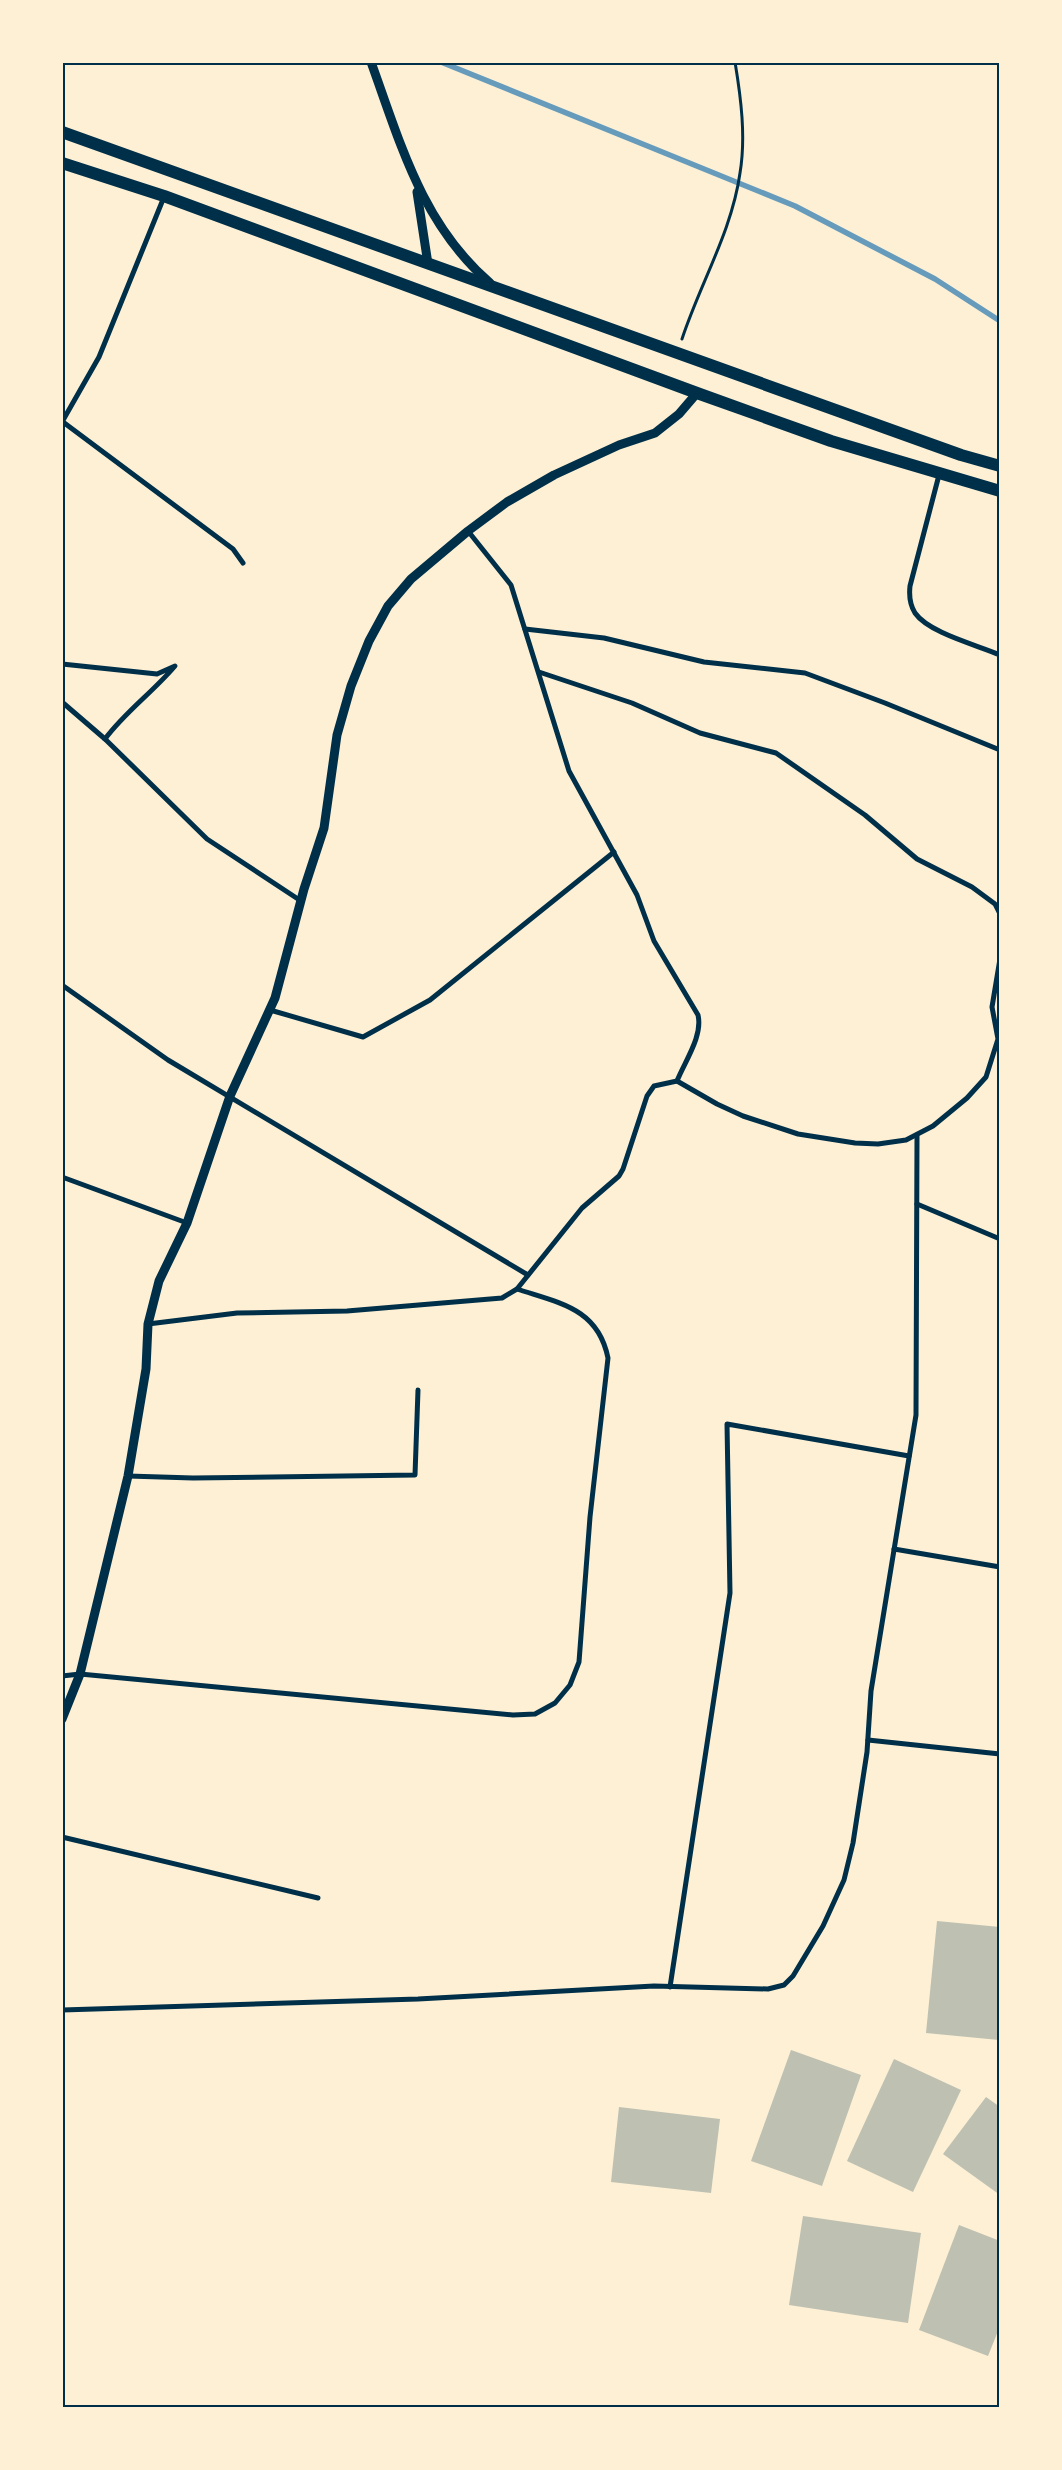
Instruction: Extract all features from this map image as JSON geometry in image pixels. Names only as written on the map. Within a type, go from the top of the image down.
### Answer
[{"type":"main road","points":[[62,132],[677,354],[961,455],[1000,466]]},
{"type":"main road","points":[[62,163],[164,196],[831,441],[940,475],[1000,491]]},
{"type":"street","points":[[371,62],[417,187],[452,246],[468,264],[496,288]]},
{"type":"street","points":[[417,187],[428,264]]},
{"type":"street","points":[[164,196],[99,357],[63,422],[233,549],[243,563]]},
{"type":"street","points":[[62,1719],[80,1674],[128,1476],[146,1369],[148,1324],[159,1281],[187,1223],[230,1096],[275,998],[301,901],[324,828],[337,735],[351,686],[369,641],[388,606],[411,579],[468,531],[508,502],[554,475],[619,445],[655,433],[679,414],[696,393]]},
{"type":"street","points":[[940,475],[910,586],[911,604],[916,614],[933,628],[1000,655]]},
{"type":"street","points":[[468,531],[511,584],[569,771],[637,895],[654,941],[698,1015],[700,1024],[697,1036],[677,1081]]},
{"type":"street","points":[[525,629],[604,638],[704,662],[805,673],[886,702],[1000,750]]},
{"type":"street","points":[[62,664],[157,674],[175,666],[155,690],[118,722],[105,739]]},
{"type":"street","points":[[538,672],[632,703],[700,733],[776,753],[866,815],[917,858],[972,886],[994,904],[1000,914]]},
{"type":"street","points":[[62,702],[105,739],[207,838],[301,901]]},
{"type":"street","points":[[270,1010],[363,1037],[430,1000],[614,852]]},
{"type":"street","points":[[148,1324],[237,1313],[347,1311],[502,1298],[517,1289],[582,1208],[619,1176],[647,1096],[654,1086],[677,1081],[717,1104],[743,1116],[798,1134],[826,1140],[878,1144],[906,1140],[917,1136],[968,1098],[986,1077],[998,1039],[992,1007],[1000,958]]},
{"type":"street","points":[[62,985],[168,1060],[528,1275]]},
{"type":"street","points":[[62,2010],[438,1998],[611,1988],[768,1989],[784,1985],[793,1976],[823,1926],[844,1880],[853,1844],[868,1740],[871,1692],[916,1415],[917,1136]]},
{"type":"street","points":[[62,1177],[187,1223]]},
{"type":"street","points":[[917,1204],[1000,1239]]},
{"type":"street","points":[[62,1676],[80,1674],[513,1715],[534,1714],[555,1703],[570,1686],[579,1662],[590,1516],[608,1358],[601,1335],[586,1317],[567,1306],[517,1289]]},
{"type":"street","points":[[128,1476],[193,1478],[415,1475],[418,1390]]},
{"type":"street","points":[[670,1987],[730,1593],[727,1424],[909,1456]]},
{"type":"street","points":[[894,1549],[989,1567],[1000,1567]]},
{"type":"street","points":[[868,1740],[1000,1754]]},
{"type":"street","points":[[62,1836],[318,1898]]},
{"type":"path","points":[[677,354],[694,302],[726,228],[740,173],[742,106],[735,62]]},
{"type":"building","points":[[937,1921],[1000,1927],[999,2040],[926,2033]]},
{"type":"building","points":[[791,2050],[861,2075],[822,2186],[751,2161]]},
{"type":"building","points":[[894,2059],[961,2090],[913,2192],[847,2161]]},
{"type":"building","points":[[986,2097],[1000,2107],[1000,2195],[943,2154]]},
{"type":"building","points":[[619,2107],[720,2119],[711,2193],[611,2182]]},
{"type":"building","points":[[803,2216],[921,2233],[908,2323],[789,2305]]},
{"type":"building","points":[[959,2225],[1000,2241],[1000,2326],[988,2356],[919,2330]]},
{"type":"waterway","points":[[441,62],[795,206],[935,279],[1000,321]]}]
